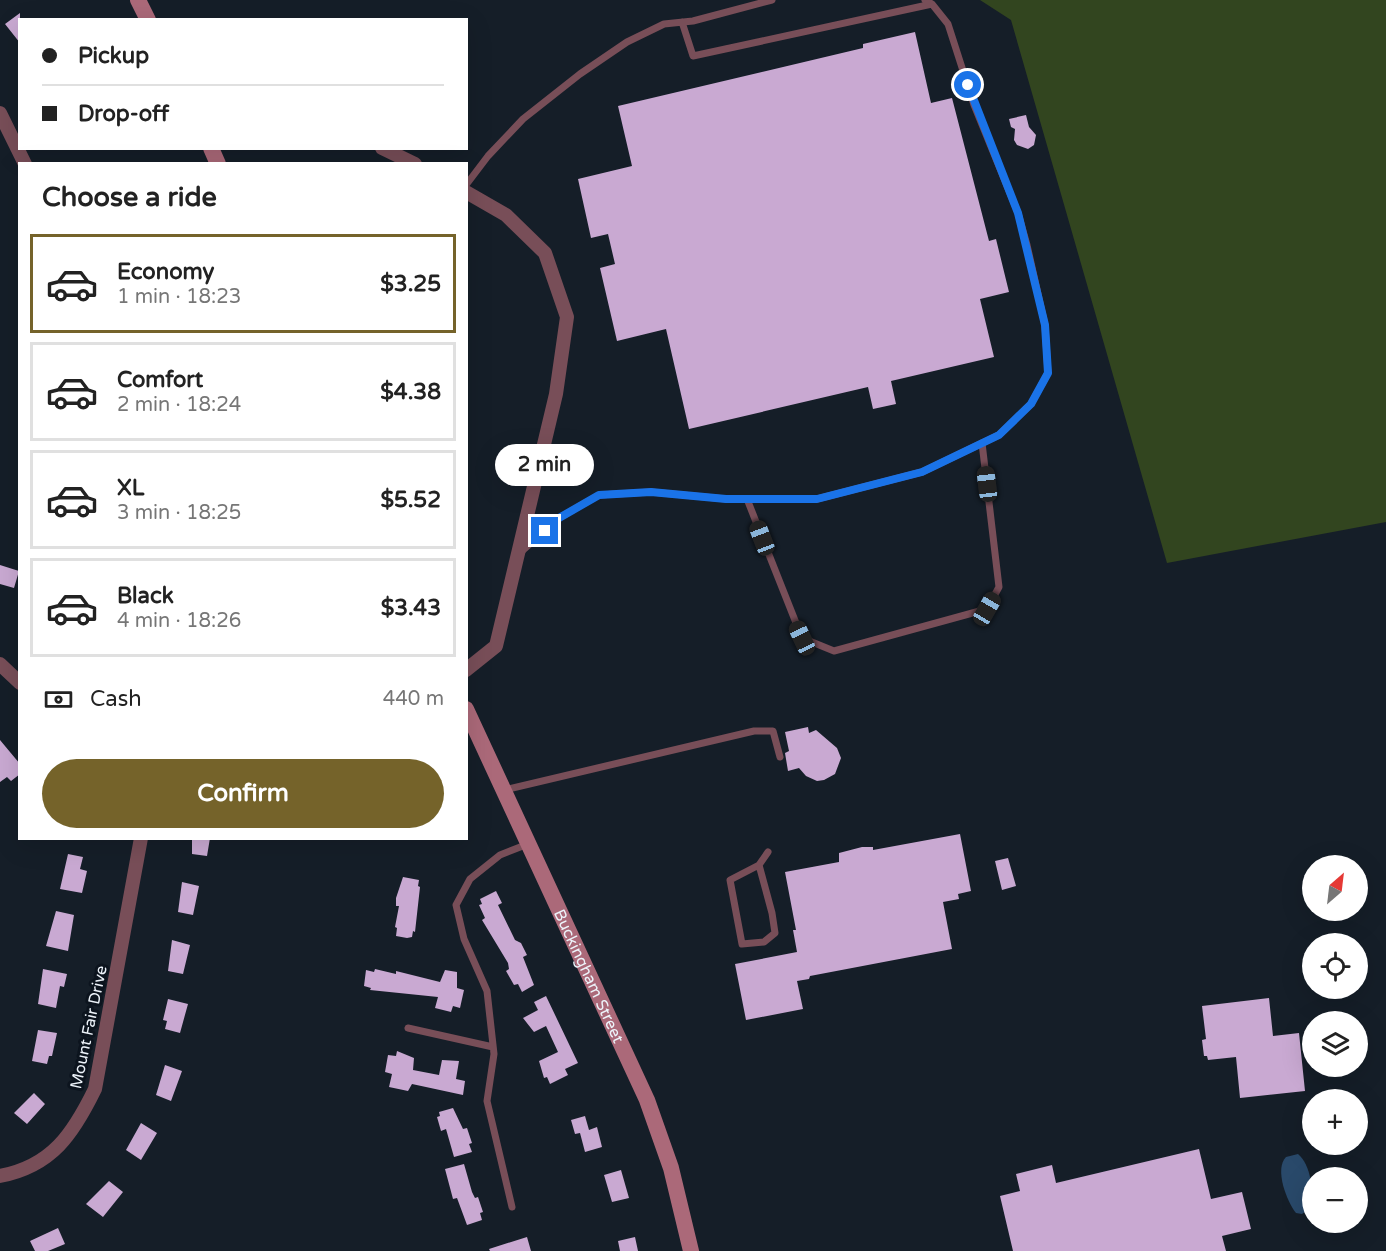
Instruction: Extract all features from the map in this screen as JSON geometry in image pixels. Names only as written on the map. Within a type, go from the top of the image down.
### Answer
[{"type":"main road","points":[[138,0],[147,18]]},
{"type":"main road","name":"Buckingham Street","points":[[468,713],[647,1100],[670,1168],[691,1251]]},
{"type":"street","points":[[0,113],[18,150]]},
{"type":"street","points":[[386,150],[411,162]]},
{"type":"street","points":[[468,193],[506,215],[545,253],[567,317],[556,394],[496,646],[468,668]]},
{"type":"street","points":[[0,663],[18,681]]},
{"type":"street","name":"Mount Fair Drive","points":[[0,1176],[19,1172],[51,1155],[79,1121],[95,1089],[141,840]]},
{"type":"lane","points":[[468,182],[488,156],[523,119],[580,74],[627,42],[664,24],[682,22],[772,0]]},
{"type":"lane","points":[[517,556],[559,518],[599,495],[651,492],[747,499],[817,499],[922,472],[999,435],[1031,404],[1048,373],[1045,325],[1018,213],[974,105],[948,24],[928,2],[693,56],[682,22]]},
{"type":"lane","points":[[747,499],[802,638],[834,651],[987,609],[999,587],[982,443]]},
{"type":"lane","points":[[504,790],[762,730],[773,731],[780,757]]},
{"type":"lane","points":[[512,1207],[487,1101],[494,1047],[487,991],[464,939],[456,905],[470,879],[500,855],[528,844]]},
{"type":"lane","points":[[759,864],[775,933],[765,942],[742,944],[730,880],[759,864],[768,852]]},
{"type":"lane","points":[[408,1028],[494,1047]]},
{"type":"green space","points":[[980,0],[1386,0],[1386,522],[1167,563],[1011,20]]},
{"type":"water","points":[[1298,1154],[1307,1167],[1302,1167],[1302,1214],[1296,1213],[1292,1208],[1283,1185],[1281,1169],[1286,1157]]},
{"type":"building","points":[[20,13],[18,40],[5,24]]},
{"type":"building","points":[[915,32],[931,103],[952,98],[989,241],[996,239],[1009,292],[980,299],[994,357],[891,381],[896,404],[873,409],[868,387],[689,429],[666,329],[617,341],[600,268],[615,264],[608,234],[591,238],[578,179],[632,166],[618,106],[863,48],[863,44]]},
{"type":"building","points":[[1026,115],[1029,127],[1036,135],[1034,145],[1028,149],[1017,145],[1014,140],[1015,129],[1011,127],[1009,119]]},
{"type":"building","points":[[0,565],[18,571],[14,588],[0,584]]},
{"type":"building","points":[[808,727],[809,733],[816,730],[837,748],[841,758],[835,774],[824,780],[817,781],[806,776],[799,768],[788,771],[785,753],[789,751],[785,732]]},
{"type":"building","points":[[0,740],[18,762],[18,776],[11,781],[7,777],[0,782]]},
{"type":"building","points":[[960,834],[971,891],[958,894],[959,899],[943,902],[952,949],[810,976],[809,979],[797,981],[803,1009],[746,1020],[735,964],[797,952],[793,930],[796,930],[785,872],[839,862],[839,853],[862,847],[873,847],[873,850]]},
{"type":"building","points":[[192,840],[210,840],[207,856],[192,854]]},
{"type":"building","points":[[68,854],[83,857],[80,869],[87,871],[82,893],[60,889]]},
{"type":"building","points":[[1008,858],[1016,886],[1002,890],[995,861]]},
{"type":"building","points":[[403,877],[419,880],[418,886],[420,887],[415,932],[413,931],[412,937],[407,938],[396,936],[397,928],[395,927],[399,906],[396,906],[396,898]]},
{"type":"building","points":[[182,882],[199,886],[193,915],[178,912]]},
{"type":"building","points":[[496,891],[502,903],[498,905],[515,940],[521,943],[527,955],[523,957],[534,985],[522,992],[518,984],[514,985],[506,971],[509,969],[508,963],[482,920],[485,918],[479,905],[482,904],[480,899]]},
{"type":"building","points":[[56,911],[74,915],[68,951],[46,946]]},
{"type":"building","points":[[172,940],[190,945],[183,974],[168,971]]},
{"type":"building","points":[[43,969],[67,974],[64,987],[60,986],[56,1008],[38,1004]]},
{"type":"building","points":[[375,969],[396,974],[396,971],[440,982],[445,970],[457,972],[457,988],[464,990],[460,1008],[453,1006],[451,1012],[435,1008],[438,997],[370,990],[371,988],[364,986],[366,970],[374,972]]},
{"type":"building","points":[[546,996],[578,1063],[565,1069],[568,1075],[550,1084],[547,1077],[544,1078],[539,1061],[558,1052],[546,1026],[534,1032],[523,1018],[538,1010],[534,1002]]},
{"type":"building","points":[[1269,998],[1273,1036],[1299,1033],[1305,1089],[1302,1091],[1240,1098],[1236,1057],[1208,1060],[1207,1056],[1204,1056],[1202,1040],[1206,1039],[1202,1006]]},
{"type":"building","points":[[168,999],[188,1004],[180,1033],[165,1029],[167,1021],[163,1020]]},
{"type":"building","points":[[38,1030],[57,1033],[52,1056],[49,1056],[47,1064],[32,1061]]},
{"type":"building","points":[[397,1051],[414,1058],[413,1070],[439,1075],[442,1060],[459,1061],[456,1079],[465,1081],[463,1095],[412,1084],[408,1091],[389,1087],[392,1074],[385,1072],[388,1055],[396,1056]]},
{"type":"building","points":[[165,1065],[182,1071],[171,1101],[156,1095]]},
{"type":"building","points":[[34,1093],[45,1104],[27,1124],[14,1113]]},
{"type":"building","points":[[453,1108],[463,1129],[467,1128],[472,1143],[469,1144],[472,1152],[454,1157],[446,1129],[441,1131],[437,1117],[440,1116],[439,1112]]},
{"type":"building","points":[[585,1116],[589,1130],[597,1127],[602,1147],[585,1152],[580,1133],[575,1134],[571,1120]]},
{"type":"building","points":[[141,1123],[157,1133],[141,1160],[126,1150]]},
{"type":"building","points":[[1199,1149],[1211,1199],[1242,1192],[1251,1229],[1222,1236],[1226,1251],[1013,1251],[1000,1196],[1020,1191],[1016,1174],[1052,1165],[1056,1183]]},
{"type":"building","points":[[464,1164],[472,1192],[475,1198],[478,1197],[483,1212],[480,1213],[482,1220],[467,1225],[457,1198],[453,1199],[445,1169]]},
{"type":"building","points":[[621,1170],[629,1198],[612,1202],[604,1175]]},
{"type":"building","points":[[109,1181],[123,1192],[103,1217],[86,1204]]},
{"type":"building","points":[[58,1228],[65,1244],[48,1251],[35,1251],[30,1241]]},
{"type":"building","points":[[527,1237],[531,1251],[490,1251],[489,1249]]},
{"type":"building","points":[[635,1237],[638,1251],[620,1251],[618,1241]]},
{"type":"route","points":[[545,531],[559,518],[599,495],[651,492],[726,499],[817,499],[922,472],[999,435],[1031,404],[1048,373],[1045,325],[1018,213],[968,85]]}]
